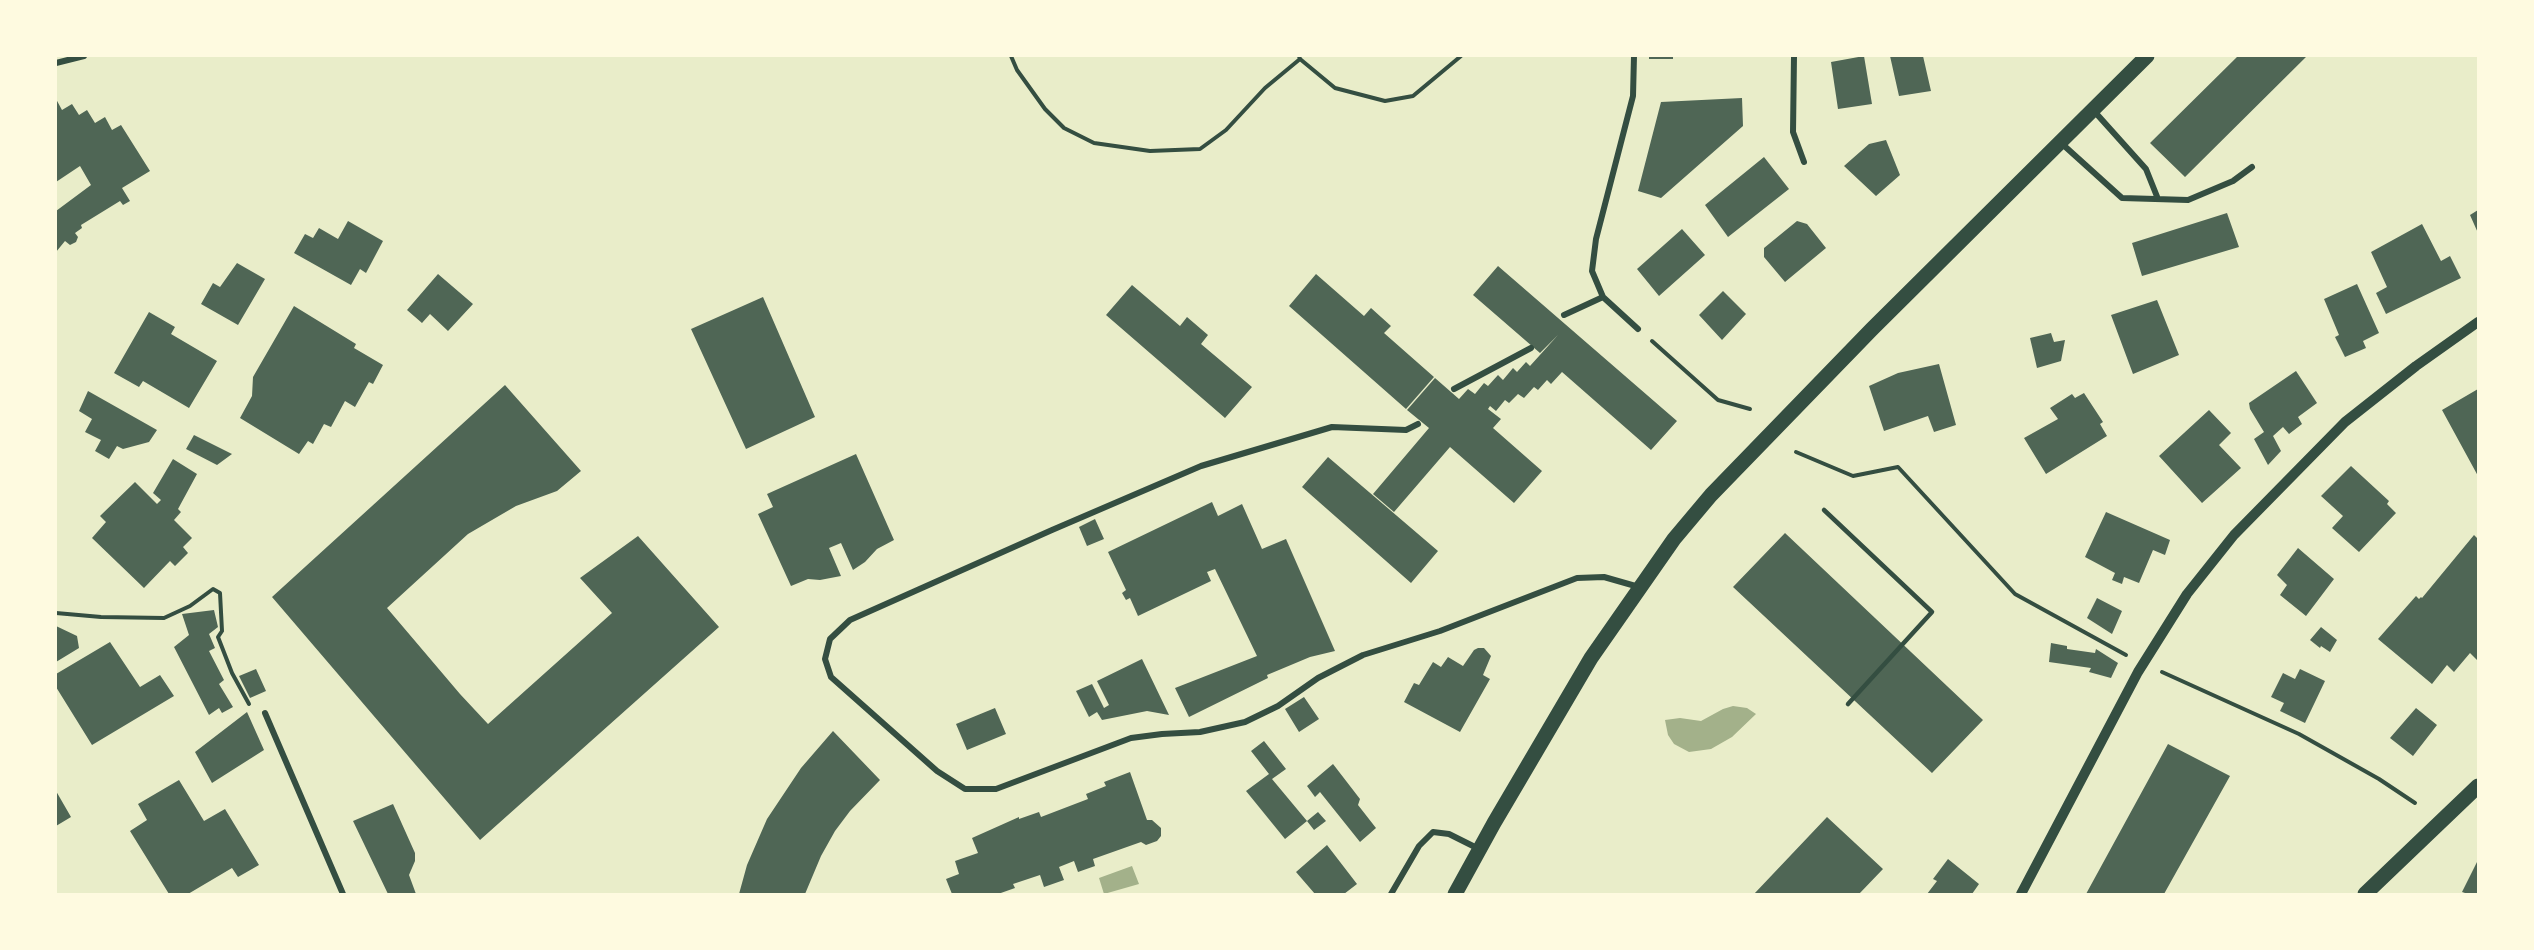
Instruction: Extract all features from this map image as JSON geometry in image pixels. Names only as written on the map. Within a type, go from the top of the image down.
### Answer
[{"type":"main road","points":[[1455,894],[1591,658],[1640,587],[1711,495],[1872,329],[2147,56]]},
{"type":"main road","points":[[2366,894],[2478,786]]},
{"type":"street","points":[[56,63],[84,56]]},
{"type":"street","points":[[1634,56],[1633,96],[1596,239],[1592,271],[1603,297],[1638,328]]},
{"type":"street","points":[[1794,56],[1793,132],[1804,162]]},
{"type":"street","points":[[2092,109],[2146,169],[2158,199]]},
{"type":"street","points":[[2060,142],[2122,198],[2188,200],[2233,181],[2252,167]]},
{"type":"street","points":[[1564,315],[1603,297]]},
{"type":"street","points":[[2021,894],[2138,672],[2187,594],[2234,535],[2345,422],[2416,366],[2478,322]]},
{"type":"street","points":[[1454,389],[1531,348]]},
{"type":"street","points":[[1418,424],[1406,430],[1332,427],[1201,466],[850,620],[830,639],[825,659],[831,677],[937,771],[965,789],[996,789],[1131,738],[1200,732],[1245,722],[1278,706],[1318,678],[1363,655],[1440,631],[1577,578],[1604,577],[1640,587]]},
{"type":"street","points":[[265,713],[343,894]]},
{"type":"street","points":[[1391,894],[1419,846],[1433,832],[1449,834],[1479,849]]},
{"type":"lane","points":[[1824,510],[1932,612],[1848,704]]},
{"type":"path","points":[[1011,56],[1017,70],[1045,110],[1064,128],[1094,143],[1150,151],[1200,149],[1226,130],[1265,88],[1299,57],[1335,88],[1385,101],[1413,96],[1461,56]]},
{"type":"path","points":[[1638,328],[1718,400],[1750,409]]},
{"type":"path","points":[[1796,452],[1854,476],[1898,467],[2014,594],[2122,652]]},
{"type":"path","points":[[56,613],[100,617],[164,618],[190,606],[213,589],[220,593],[222,631],[218,637],[232,673],[250,706],[265,713]]},
{"type":"path","points":[[2159,671],[2299,734],[2379,779],[2415,803]]},
{"type":"shaded area","points":[[1733,706],[1747,708],[1756,714],[1732,737],[1711,749],[1689,752],[1674,744],[1668,735],[1665,720],[1680,718],[1701,721]]},
{"type":"shaded area","points":[[1132,866],[1139,884],[1104,894],[1099,878]]},
{"type":"building","points":[[1649,56],[1673,56],[1673,59],[1649,59]]},
{"type":"building","points":[[1864,56],[1872,104],[1838,109],[1831,62]]},
{"type":"building","points":[[1890,56],[1923,56],[1931,91],[1899,96]]},
{"type":"building","points":[[2238,56],[2307,56],[2185,177],[2150,143]]},
{"type":"building","points":[[1742,98],[1743,126],[1661,198],[1638,191],[1661,102]]},
{"type":"building","points":[[56,99],[62,110],[72,104],[79,115],[87,110],[95,123],[105,117],[112,130],[121,125],[150,171],[122,188],[130,201],[123,205],[120,201],[81,225],[82,228],[75,233],[78,237],[76,242],[70,245],[65,241],[56,252],[56,211],[91,185],[80,166],[56,182]]},
{"type":"building","points":[[1886,140],[1900,175],[1876,196],[1844,166],[1869,144]]},
{"type":"building","points":[[1764,157],[1789,189],[1728,237],[1705,205]]},
{"type":"building","points":[[2478,210],[2478,233],[2470,215]]},
{"type":"building","points":[[2227,213],[2239,247],[2142,276],[2132,243]]},
{"type":"building","points":[[348,221],[383,241],[366,273],[360,269],[351,285],[294,253],[305,234],[313,238],[319,228],[338,239]]},
{"type":"building","points":[[1797,221],[1807,224],[1826,248],[1785,282],[1764,257],[1764,248]]},
{"type":"building","points":[[2422,224],[2441,261],[2450,256],[2461,278],[2386,314],[2376,293],[2387,287],[2371,252]]},
{"type":"building","points":[[1682,229],[1705,255],[1659,296],[1637,269]]},
{"type":"building","points":[[237,263],[265,279],[238,325],[201,304],[213,283],[220,287]]},
{"type":"building","points":[[1498,266],[1677,421],[1651,450],[1562,372],[1551,384],[1547,380],[1538,390],[1534,387],[1524,398],[1518,394],[1509,403],[1505,400],[1496,411],[1490,406],[1488,409],[1501,419],[1493,428],[1542,471],[1514,503],[1450,447],[1394,512],[1373,494],[1429,428],[1407,410],[1435,378],[1459,399],[1468,389],[1475,394],[1484,383],[1488,386],[1498,375],[1503,380],[1513,368],[1517,372],[1526,362],[1530,366],[1558,335],[1540,353],[1473,295]]},
{"type":"building","points":[[438,274],[473,304],[448,331],[430,314],[422,323],[407,310]]},
{"type":"building","points":[[1316,274],[1364,316],[1371,308],[1391,326],[1384,333],[1434,377],[1406,409],[1289,306]]},
{"type":"building","points":[[2357,284],[2379,333],[2363,341],[2366,348],[2345,357],[2335,337],[2339,335],[2324,299]]},
{"type":"building","points":[[1132,285],[1180,326],[1187,317],[1208,335],[1201,344],[1252,387],[1225,418],[1106,315]]},
{"type":"building","points":[[1723,291],[1746,314],[1722,340],[1699,315]]},
{"type":"building","points":[[763,297],[815,417],[746,449],[691,329]]},
{"type":"building","points":[[2157,300],[2179,355],[2133,374],[2111,315]]},
{"type":"building","points":[[294,306],[356,344],[354,348],[383,365],[373,384],[369,382],[355,407],[345,401],[331,427],[324,424],[313,444],[308,441],[299,454],[240,418],[252,396],[253,377]]},
{"type":"building","points":[[149,312],[175,327],[171,334],[217,361],[189,408],[143,381],[139,387],[114,373]]},
{"type":"building","points":[[2051,333],[2054,342],[2065,340],[2061,361],[2037,368],[2030,338]]},
{"type":"building","points":[[1939,364],[1956,425],[1934,432],[1928,416],[1884,431],[1869,386],[1898,373]]},
{"type":"building","points":[[2296,371],[2317,403],[2298,417],[2302,424],[2289,434],[2283,427],[2273,436],[2281,451],[2268,465],[2254,439],[2264,432],[2250,409],[2249,403]]},
{"type":"building","points":[[505,385],[581,471],[557,491],[516,506],[468,534],[387,608],[460,694],[488,724],[612,613],[580,578],[638,536],[719,627],[480,840],[272,597]]},
{"type":"building","points":[[2478,389],[2478,476],[2442,410]]},
{"type":"building","points":[[88,391],[157,430],[149,442],[123,449],[117,446],[109,459],[95,451],[101,440],[85,432],[92,419],[79,411]]},
{"type":"building","points":[[2084,393],[2103,422],[2100,424],[2107,436],[2046,474],[2024,438],[2058,419],[2050,408],[2072,394],[2075,398]]},
{"type":"building","points":[[2209,410],[2231,433],[2219,445],[2241,468],[2202,503],[2159,456]]},
{"type":"building","points":[[194,435],[232,454],[217,465],[186,449]]},
{"type":"building","points":[[856,454],[894,540],[877,549],[865,562],[853,570],[841,543],[829,548],[841,576],[820,580],[808,579],[791,586],[758,514],[773,507],[767,494]]},
{"type":"building","points":[[1328,457],[1438,551],[1411,583],[1302,487]]},
{"type":"building","points":[[173,459],[197,474],[178,509],[181,512],[174,520],[192,538],[183,547],[188,553],[175,566],[170,561],[144,588],[92,538],[106,522],[100,516],[135,482],[157,504],[161,500],[153,493]]},
{"type":"building","points":[[2351,466],[2389,501],[2387,504],[2396,513],[2359,552],[2332,528],[2343,516],[2321,496]]},
{"type":"building","points":[[1212,502],[1218,516],[1242,504],[1262,549],[1286,539],[1335,651],[1310,657],[1267,675],[1268,678],[1189,717],[1175,688],[1257,656],[1215,569],[1207,572],[1211,581],[1138,616],[1130,598],[1126,600],[1122,593],[1126,590],[1108,552]]},
{"type":"building","points":[[2106,512],[2170,540],[2165,555],[2153,550],[2139,583],[2124,577],[2122,584],[2112,580],[2115,573],[2085,557]]},
{"type":"building","points":[[1095,519],[1104,539],[1087,546],[1079,527]]},
{"type":"building","points":[[1785,533],[1983,720],[1932,773],[1733,587]]},
{"type":"building","points":[[2474,535],[2478,539],[2478,661],[2470,653],[2454,672],[2447,665],[2432,684],[2378,639],[2416,596],[2419,599],[2422,598]]},
{"type":"building","points":[[2298,548],[2334,579],[2306,616],[2280,595],[2287,585],[2277,575]]},
{"type":"building","points":[[2097,598],[2122,611],[2112,634],[2087,618]]},
{"type":"building","points":[[214,610],[218,627],[209,634],[215,648],[209,651],[224,680],[219,684],[233,707],[222,713],[219,708],[209,715],[174,647],[189,635],[182,614]]},
{"type":"building","points":[[56,626],[77,636],[79,648],[56,662]]},
{"type":"building","points":[[2321,627],[2337,640],[2330,652],[2310,640]]},
{"type":"building","points":[[110,642],[140,687],[160,675],[174,696],[92,745],[56,687],[56,674]]},
{"type":"building","points":[[2051,643],[2067,646],[2067,649],[2095,653],[2096,649],[2118,663],[2111,678],[2089,672],[2091,668],[2049,662]]},
{"type":"building","points":[[1478,648],[1484,648],[1491,656],[1483,675],[1490,679],[1460,732],[1404,702],[1414,683],[1419,685],[1433,662],[1441,667],[1448,657],[1463,666]]},
{"type":"building","points":[[1142,659],[1169,715],[1147,711],[1102,720],[1097,712],[1089,717],[1076,691],[1092,684],[1104,708],[1109,705],[1097,681]]},
{"type":"building","points":[[256,669],[266,691],[250,698],[239,676]]},
{"type":"building","points":[[2300,669],[2325,681],[2305,723],[2280,711],[2284,703],[2271,697],[2283,673],[2295,679]]},
{"type":"building","points":[[1304,697],[1319,719],[1299,732],[1285,709]]},
{"type":"building","points":[[995,708],[1006,734],[967,750],[956,724]]},
{"type":"building","points":[[2416,708],[2437,725],[2413,756],[2390,738]]},
{"type":"building","points":[[247,712],[264,750],[212,783],[195,752]]},
{"type":"building","points":[[833,731],[880,780],[850,811],[835,831],[821,856],[805,894],[739,894],[747,865],[767,819],[801,768]]},
{"type":"building","points":[[1264,741],[1286,769],[1272,779],[1307,821],[1285,839],[1246,791],[1269,774],[1251,751]]},
{"type":"building","points":[[2168,744],[2230,776],[2164,894],[2086,894]]},
{"type":"building","points":[[1333,764],[1360,799],[1358,805],[1376,828],[1360,842],[1320,792],[1315,797],[1307,786]]},
{"type":"building","points":[[1130,772],[1147,820],[1152,820],[1161,828],[1161,836],[1157,841],[1146,845],[1141,842],[1093,859],[1095,866],[1078,872],[1074,861],[1059,867],[1064,880],[1044,887],[1040,875],[1013,884],[1015,888],[998,894],[952,894],[946,879],[959,874],[955,861],[978,853],[972,838],[1019,817],[1019,819],[1039,812],[1041,817],[1088,799],[1086,794],[1106,786],[1104,782]]},
{"type":"building","points":[[179,780],[204,821],[225,809],[259,865],[238,877],[232,868],[188,894],[169,894],[130,831],[147,820],[138,804]]},
{"type":"building","points":[[56,791],[71,817],[56,826]]},
{"type":"building","points":[[393,804],[415,853],[415,861],[409,875],[416,894],[388,894],[353,821]]},
{"type":"building","points":[[1318,812],[1326,821],[1314,830],[1307,821]]},
{"type":"building","points":[[1827,817],[1883,869],[1859,894],[1754,894]]},
{"type":"building","points":[[1327,845],[1357,884],[1344,894],[1315,894],[1296,872]]},
{"type":"building","points":[[1948,859],[1979,884],[1972,894],[1927,894],[1937,881],[1933,879]]},
{"type":"building","points":[[2478,860],[2478,894],[2462,892]]}]
